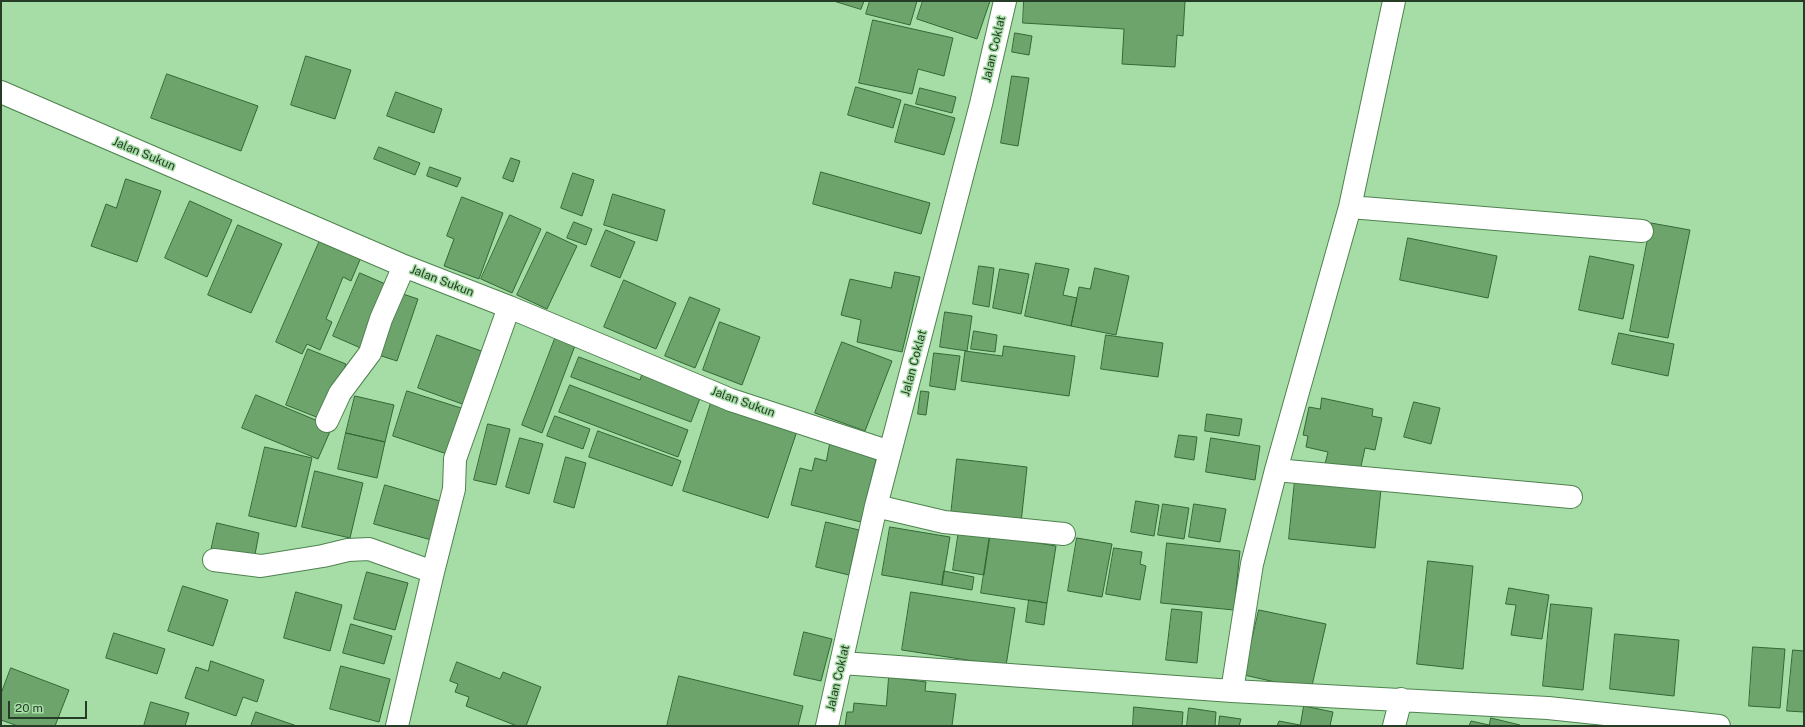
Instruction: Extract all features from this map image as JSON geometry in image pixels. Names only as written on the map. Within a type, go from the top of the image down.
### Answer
[{"type":"street","name":"Jalan Coklat","points":[[827,726],[876,506],[979,111],[1005,1]]},
{"type":"street","points":[[1232,691],[1252,564],[1276,470],[1350,207],[1394,1]]},
{"type":"street","name":"Jalan Sukun","points":[[1,92],[404,266],[509,307],[731,400],[890,452]]},
{"type":"street","points":[[1350,207],[1642,231]]},
{"type":"street","points":[[327,421],[340,393],[370,353],[381,319],[404,266]]},
{"type":"street","points":[[397,726],[454,488],[455,459],[509,307]]},
{"type":"street","points":[[1276,470],[1571,497]]},
{"type":"street","points":[[876,506],[944,522],[1064,534]]},
{"type":"street","points":[[214,560],[261,566],[323,556],[348,550],[369,549],[433,572]]},
{"type":"street","points":[[842,663],[1232,691],[1401,699],[1545,717],[1719,726]]},
{"type":"street","points":[[1394,726],[1401,699]]},
{"type":"building","points":[[834,1],[864,1],[861,9]]},
{"type":"building","points":[[870,1],[917,1],[910,25],[866,14]]},
{"type":"building","points":[[923,1],[990,1],[977,39],[917,19]]},
{"type":"building","points":[[1024,1],[1185,1],[1183,36],[1177,35],[1175,67],[1122,64],[1124,29],[1023,23]]},
{"type":"building","points":[[873,20],[953,38],[944,76],[918,69],[912,94],[859,83]]},
{"type":"building","points":[[1015,33],[1032,36],[1029,55],[1012,52]]},
{"type":"building","points":[[306,56],[351,70],[335,119],[291,105]]},
{"type":"building","points":[[167,74],[258,106],[241,151],[151,118]]},
{"type":"building","points":[[1012,76],[1029,78],[1018,146],[1001,143]]},
{"type":"building","points":[[856,87],[901,100],[893,128],[848,115]]},
{"type":"building","points":[[920,88],[956,97],[952,113],[916,104]]},
{"type":"building","points":[[396,92],[442,109],[434,133],[387,116]]},
{"type":"building","points":[[905,104],[955,118],[944,155],[895,142]]},
{"type":"building","points":[[379,147],[420,163],[415,175],[374,159]]},
{"type":"building","points":[[511,158],[520,161],[513,182],[503,178]]},
{"type":"building","points":[[430,167],[461,178],[457,187],[427,176]]},
{"type":"building","points":[[821,172],[930,203],[921,234],[813,204]]},
{"type":"building","points":[[573,173],[594,180],[582,216],[561,208]]},
{"type":"building","points":[[126,179],[161,191],[137,262],[91,246],[106,204],[116,208]]},
{"type":"building","points":[[613,194],[665,210],[657,241],[604,225]]},
{"type":"building","points":[[462,197],[503,213],[479,279],[444,266],[454,239],[447,236]]},
{"type":"building","points":[[190,201],[232,220],[207,277],[165,258]]},
{"type":"building","points":[[510,215],[541,229],[512,293],[481,279]]},
{"type":"building","points":[[574,222],[592,229],[586,245],[567,238]]},
{"type":"building","points":[[1651,223],[1690,230],[1668,338],[1630,331]]},
{"type":"building","points":[[238,225],[282,244],[251,313],[208,295]]},
{"type":"building","points":[[606,230],[635,242],[620,278],[591,266]]},
{"type":"building","points":[[547,232],[577,246],[547,309],[517,295]]},
{"type":"building","points":[[321,238],[362,255],[351,281],[343,277],[326,319],[332,322],[320,350],[307,344],[302,354],[276,342]]},
{"type":"building","points":[[1408,238],[1497,256],[1488,298],[1400,280]]},
{"type":"building","points":[[1590,256],[1634,265],[1623,319],[1579,310]]},
{"type":"building","points":[[1036,263],[1069,269],[1063,295],[1077,298],[1071,326],[1025,316]]},
{"type":"building","points":[[979,266],[994,268],[989,307],[973,304]]},
{"type":"building","points":[[1095,268],[1129,276],[1116,335],[1071,326],[1079,287],[1090,289]]},
{"type":"building","points":[[1000,269],[1029,274],[1021,314],[993,308]]},
{"type":"building","points":[[895,272],[920,277],[902,352],[857,342],[861,320],[841,315],[850,279],[891,288]]},
{"type":"building","points":[[360,273],[390,286],[363,349],[333,336]]},
{"type":"building","points":[[624,280],[676,303],[656,349],[604,327]]},
{"type":"building","points":[[397,292],[418,299],[397,361],[375,354]]},
{"type":"building","points":[[690,297],[720,309],[695,368],[665,356]]},
{"type":"building","points":[[945,312],[972,316],[967,351],[940,347]]},
{"type":"building","points":[[720,322],[760,337],[742,385],[703,370]]},
{"type":"building","points":[[974,331],[997,335],[995,352],[971,349]]},
{"type":"building","points":[[1619,333],[1674,344],[1668,376],[1612,364]]},
{"type":"building","points":[[437,335],[484,352],[465,405],[418,388]]},
{"type":"building","points":[[1106,335],[1163,343],[1158,377],[1101,369]]},
{"type":"building","points":[[556,336],[576,343],[542,433],[522,425]]},
{"type":"building","points":[[842,342],[892,361],[865,431],[815,413]]},
{"type":"building","points":[[1004,346],[1075,356],[1069,396],[961,381],[965,351],[1002,356]]},
{"type":"building","points":[[308,349],[346,364],[324,420],[286,405]]},
{"type":"building","points":[[934,353],[960,356],[955,390],[930,386]]},
{"type":"building","points":[[579,357],[640,380],[643,371],[702,393],[691,422],[571,377]]},
{"type":"building","points":[[570,385],[688,430],[678,457],[559,412]]},
{"type":"building","points":[[407,391],[461,408],[447,454],[393,436]]},
{"type":"building","points":[[921,391],[929,392],[926,415],[918,414]]},
{"type":"building","points":[[256,395],[332,427],[318,459],[242,428]]},
{"type":"building","points":[[355,396],[394,405],[385,442],[346,433]]},
{"type":"building","points":[[1322,398],[1373,409],[1372,416],[1382,418],[1375,450],[1365,448],[1360,471],[1325,464],[1328,452],[1306,447],[1308,436],[1303,435],[1309,407],[1320,409]]},
{"type":"building","points":[[712,400],[798,428],[768,518],[683,491]]},
{"type":"building","points":[[1414,402],[1440,408],[1431,444],[1404,437]]},
{"type":"building","points":[[1207,414],[1242,419],[1239,436],[1205,431]]},
{"type":"building","points":[[555,416],[590,429],[583,449],[547,436]]},
{"type":"building","points":[[488,424],[510,429],[496,485],[474,480]]},
{"type":"building","points":[[598,431],[681,461],[672,486],[589,457]]},
{"type":"building","points":[[346,433],[385,442],[377,478],[338,469]]},
{"type":"building","points":[[1179,435],[1197,437],[1194,460],[1175,457]]},
{"type":"building","points":[[520,438],[543,444],[529,494],[506,487]]},
{"type":"building","points":[[1211,438],[1260,446],[1255,480],[1206,472]]},
{"type":"building","points":[[830,444],[877,456],[861,522],[791,505],[800,468],[812,471],[815,458],[826,461]]},
{"type":"building","points":[[265,447],[312,458],[296,527],[249,516]]},
{"type":"building","points":[[566,457],[586,463],[574,508],[554,502]]},
{"type":"building","points":[[957,459],[1027,467],[1021,523],[951,515]]},
{"type":"building","points":[[315,471],[363,483],[350,538],[302,527]]},
{"type":"building","points":[[1295,480],[1381,489],[1375,548],[1289,539]]},
{"type":"building","points":[[385,485],[440,501],[436,516],[441,518],[435,541],[374,524]]},
{"type":"building","points":[[1136,501],[1159,505],[1154,536],[1131,532]]},
{"type":"building","points":[[1163,504],[1189,508],[1184,539],[1158,535]]},
{"type":"building","points":[[1194,504],[1226,509],[1220,542],[1189,537]]},
{"type":"building","points":[[826,522],[859,530],[849,575],[816,567]]},
{"type":"building","points":[[217,523],[259,533],[254,560],[211,551]]},
{"type":"building","points":[[890,527],[950,537],[942,585],[882,575]]},
{"type":"building","points":[[959,530],[990,535],[984,575],[953,570]]},
{"type":"building","points":[[990,535],[1056,546],[1047,603],[981,593]]},
{"type":"building","points":[[1077,538],[1112,544],[1102,597],[1068,591]]},
{"type":"building","points":[[1167,543],[1240,551],[1234,610],[1161,603]]},
{"type":"building","points":[[1114,548],[1142,552],[1140,564],[1146,566],[1140,600],[1106,594]]},
{"type":"building","points":[[1428,561],[1473,566],[1463,669],[1417,664]]},
{"type":"building","points":[[944,571],[974,577],[972,590],[942,585]]},
{"type":"building","points":[[367,572],[408,583],[395,630],[354,619]]},
{"type":"building","points":[[183,586],[228,600],[213,646],[168,631]]},
{"type":"building","points":[[1509,588],[1549,595],[1542,639],[1511,635],[1516,605],[1506,604]]},
{"type":"building","points":[[296,592],[342,605],[330,651],[284,638]]},
{"type":"building","points":[[911,592],[1015,608],[1006,666],[902,650]]},
{"type":"building","points":[[1029,600],[1047,603],[1044,625],[1026,622]]},
{"type":"building","points":[[1551,604],[1592,608],[1583,690],[1543,686]]},
{"type":"building","points":[[1172,609],[1202,612],[1197,663],[1166,660]]},
{"type":"building","points":[[1259,610],[1326,624],[1311,690],[1244,675]]},
{"type":"building","points":[[351,624],[392,636],[384,664],[343,653]]},
{"type":"building","points":[[804,632],[832,639],[821,681],[794,675]]},
{"type":"building","points":[[114,633],[165,649],[157,674],[106,658]]},
{"type":"building","points":[[1615,634],[1679,640],[1674,696],[1610,689]]},
{"type":"building","points":[[1753,647],[1785,649],[1780,708],[1749,706]]},
{"type":"building","points":[[1793,650],[1804,651],[1804,712],[1787,711]]},
{"type":"building","points":[[211,661],[264,680],[257,702],[243,697],[236,716],[185,698],[196,667],[208,671]]},
{"type":"building","points":[[457,662],[500,679],[503,672],[541,687],[526,726],[517,726],[466,706],[469,697],[455,692],[458,684],[450,681]]},
{"type":"building","points":[[341,666],[390,679],[379,722],[330,709]]},
{"type":"building","points":[[11,668],[69,690],[55,726],[18,726],[1,720],[1,694]]},
{"type":"building","points":[[679,676],[803,706],[798,726],[667,726]]},
{"type":"building","points":[[889,677],[926,682],[925,691],[956,694],[952,726],[845,726],[847,712],[853,712],[854,703],[886,706]]},
{"type":"building","points":[[151,702],[189,713],[185,726],[144,726]]},
{"type":"building","points":[[1304,706],[1333,712],[1330,726],[1277,726],[1279,721],[1300,725]]},
{"type":"building","points":[[1134,707],[1183,712],[1182,726],[1133,726]]},
{"type":"building","points":[[1189,708],[1216,712],[1215,726],[1187,726]]},
{"type":"building","points":[[256,712],[297,726],[251,726]]},
{"type":"building","points":[[1220,716],[1241,719],[1239,726],[1219,726]]},
{"type":"building","points":[[1491,718],[1520,726],[1469,726],[1471,721],[1489,725]]}]
